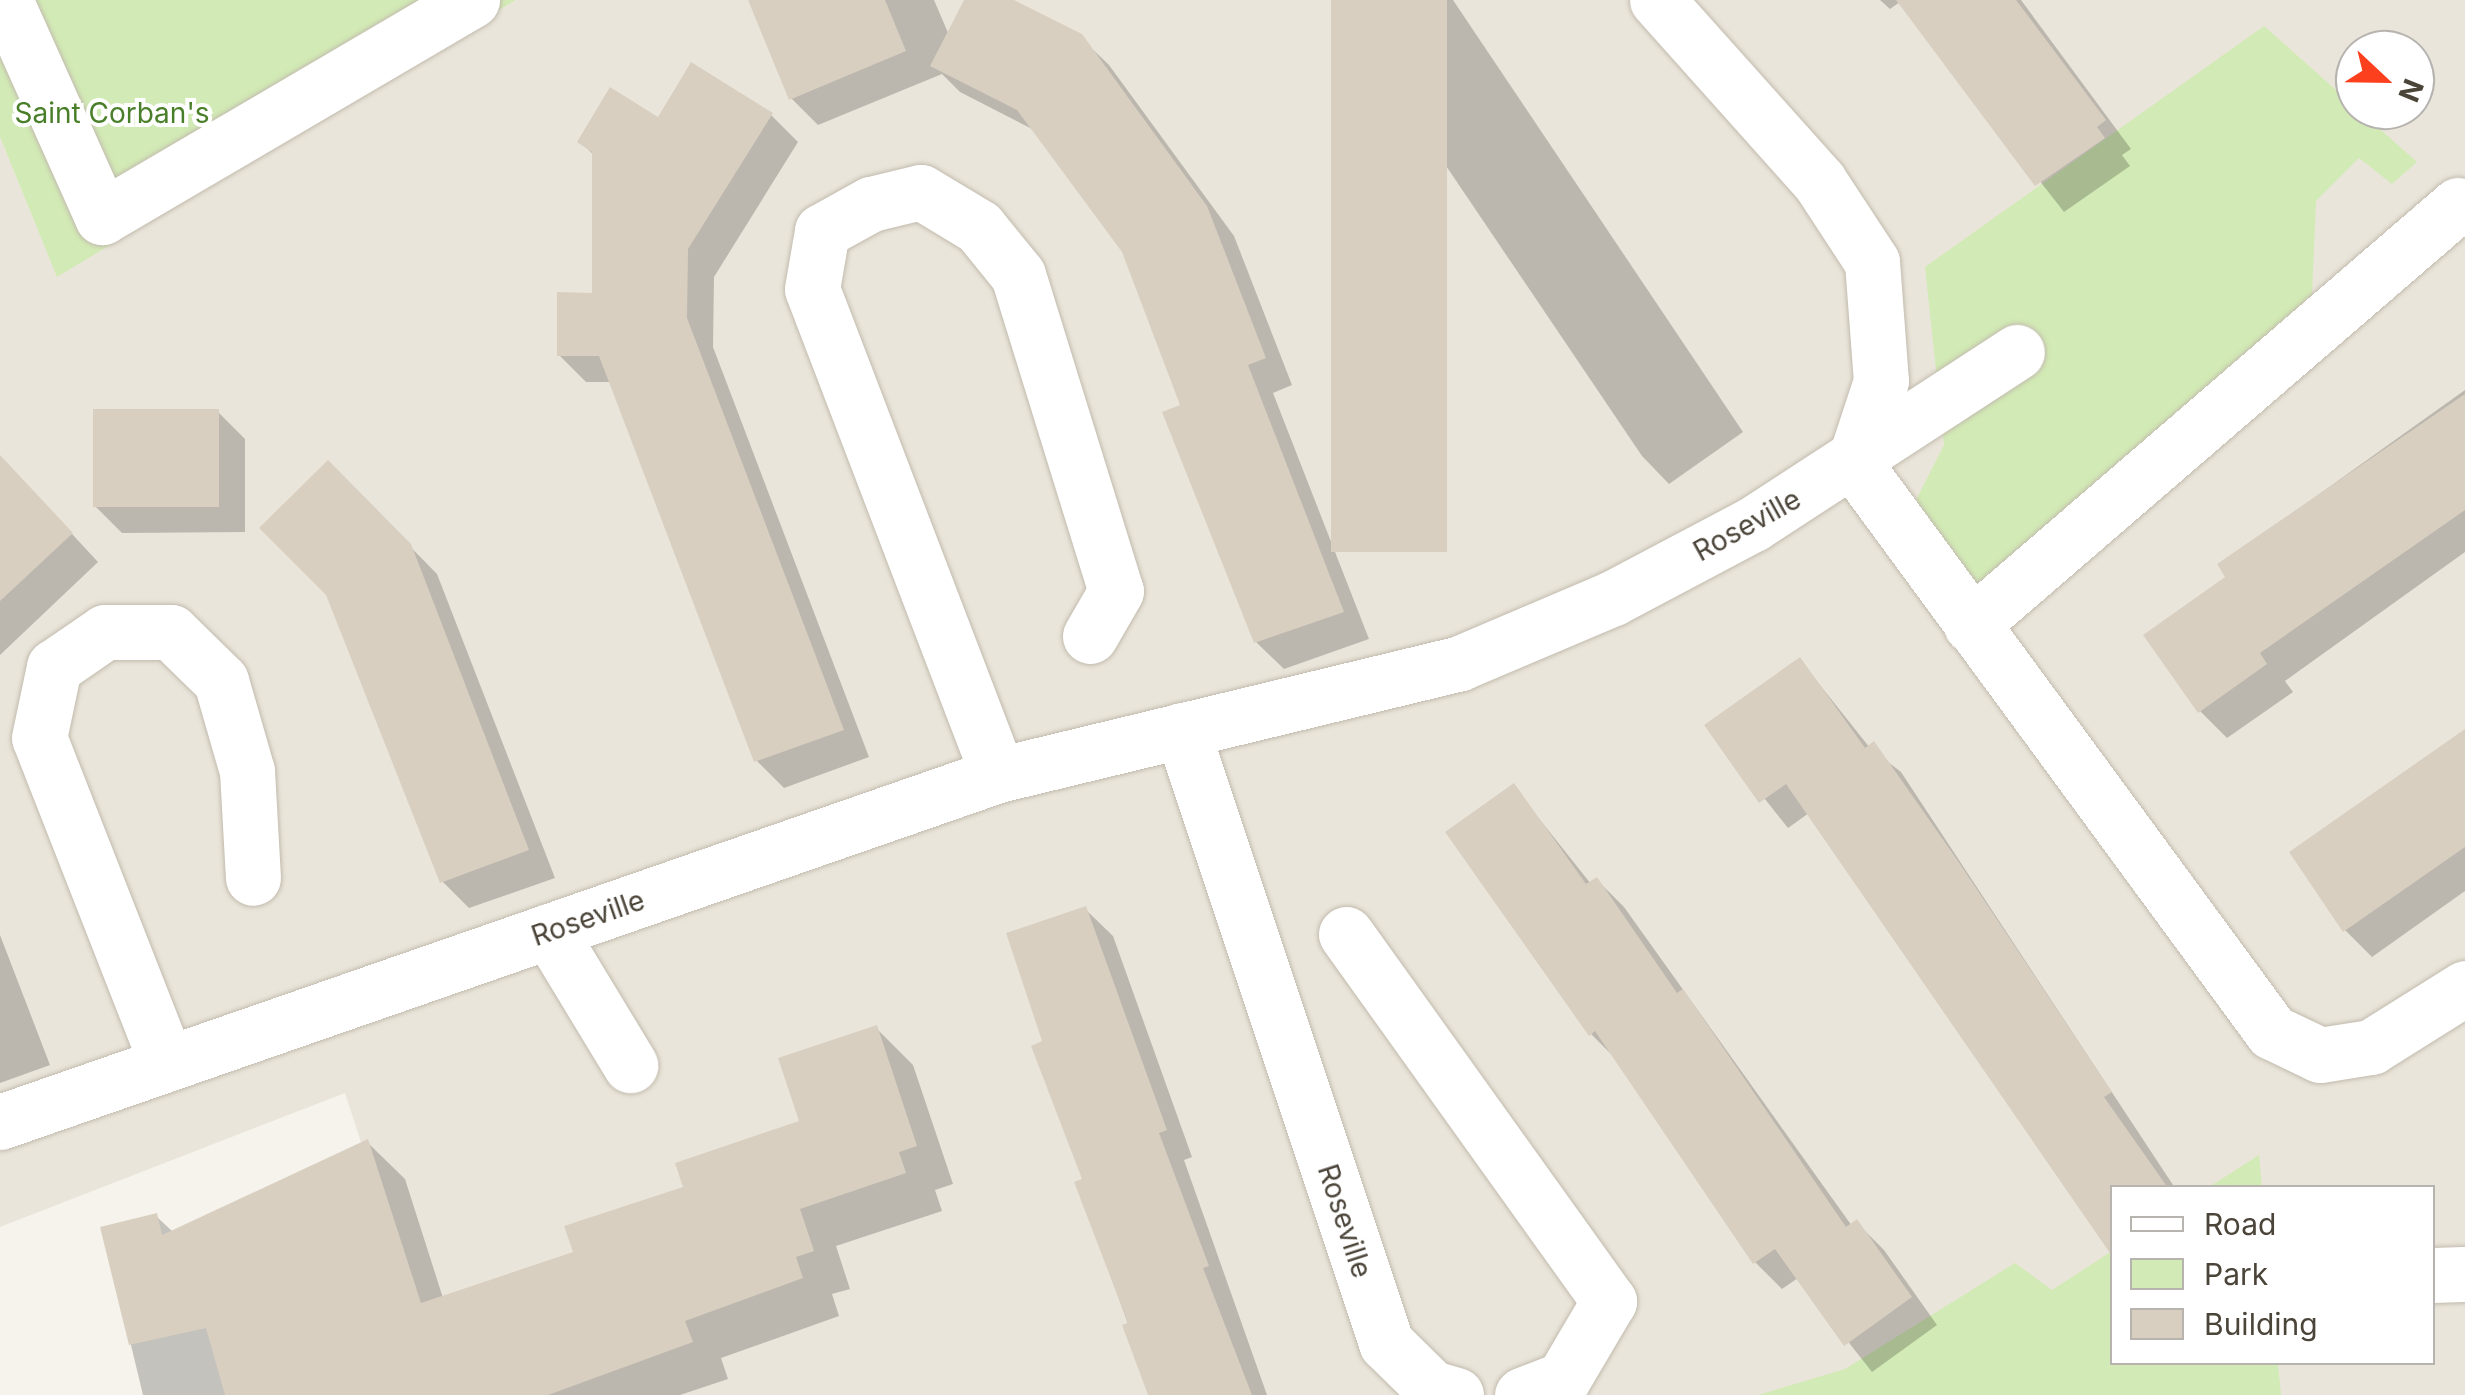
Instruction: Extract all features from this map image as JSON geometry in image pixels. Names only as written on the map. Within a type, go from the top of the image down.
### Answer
[{"type":"street","points":[[5,0],[102,217],[472,0]]},
{"type":"street","points":[[1657,0],[1819,181],[1872,262],[1881,381],[1854,463],[2272,1032],[2320,1055],[2371,1047],[2465,988]]},
{"type":"street","points":[[998,775],[812,289],[822,231],[870,204],[922,192],[979,228],[1018,275],[1116,591],[1090,636]]},
{"type":"street","points":[[1971,625],[2458,205]]},
{"type":"street","name":"Roseville","points":[[0,1122],[998,775],[1460,663],[1613,598],[1854,463],[2017,352]]},
{"type":"street","points":[[168,1064],[39,738],[54,666],[105,632],[170,632],[221,682],[247,770],[253,878]]},
{"type":"street","name":"Roseville","points":[[1182,730],[1386,1343],[1432,1388],[1456,1395]]},
{"type":"street","points":[[549,931],[630,1065]]},
{"type":"street","points":[[1346,934],[1609,1301],[1563,1379],[1522,1395]]},
{"type":"street","points":[[2435,1275],[2465,1274]]},
{"type":"shaded area","points":[[516,0],[2465,0],[2465,1395],[443,1395],[345,1093],[0,1227],[0,137],[57,276]]},
{"type":"green space","name":"Saint Corban's","points":[[0,0],[516,0],[57,277],[0,137]]},
{"type":"green space","points":[[2264,26],[2335,89],[2335,130],[2381,130],[2417,162],[2392,184],[2359,158],[2316,201],[2312,295],[1974,588],[1916,500],[1944,445],[1925,267]]},
{"type":"green space","points":[[2259,1155],[2262,1185],[2212,1185]]},
{"type":"green space","points":[[2110,1252],[2110,1365],[2278,1365],[2281,1395],[1758,1395],[1845,1369],[2015,1263],[2052,1290]]},
{"type":"building","points":[[748,0],[885,0],[906,51],[789,100]]},
{"type":"building","points":[[964,0],[1014,0],[1082,34],[1207,206],[1266,358],[1248,365],[1344,612],[1254,643],[1162,412],[1180,405],[1122,252],[1017,110],[930,66]]},
{"type":"building","points":[[1331,0],[1447,0],[1447,552],[1331,552]]},
{"type":"building","points":[[1896,0],[2016,0],[2106,120],[2097,127],[2105,138],[2035,186]]},
{"type":"building","points":[[691,62],[773,113],[688,249],[687,318],[844,730],[754,762],[599,356],[557,356],[557,292],[592,293],[592,152],[577,142],[610,87],[658,117]]},
{"type":"building","points":[[2465,394],[2465,510],[2260,653],[2267,664],[2198,713],[2143,635],[2225,577],[2217,564]]},
{"type":"building","points":[[93,409],[219,409],[219,507],[93,507]]},
{"type":"building","points":[[0,455],[73,533],[0,601]]},
{"type":"building","points":[[328,460],[411,544],[529,850],[440,883],[326,595],[259,528]]},
{"type":"building","points":[[1800,657],[1865,748],[1874,741],[2112,1092],[2104,1097],[2166,1185],[2110,1185],[2110,1253],[1786,784],[1759,803],[1704,725]]},
{"type":"building","points":[[2465,729],[2465,847],[2343,932],[2289,852]]},
{"type":"building","points":[[1514,783],[1586,884],[1597,877],[1677,993],[1683,989],[1846,1227],[1857,1219],[1912,1297],[1844,1346],[1775,1249],[1753,1264],[1595,1031],[1589,1036],[1445,832]]},
{"type":"building","points":[[1086,906],[1167,1130],[1159,1133],[1209,1266],[1203,1268],[1252,1395],[1148,1395],[1122,1325],[1128,1323],[1074,1182],[1082,1179],[1031,1046],[1042,1041],[1006,933]]},
{"type":"building","points":[[877,1025],[917,1146],[899,1152],[906,1173],[800,1209],[814,1251],[796,1257],[803,1278],[685,1321],[693,1342],[548,1395],[225,1395],[206,1328],[129,1345],[100,1227],[157,1213],[162,1235],[368,1139],[421,1303],[573,1252],[564,1226],[683,1187],[675,1163],[799,1121],[778,1058]]}]
